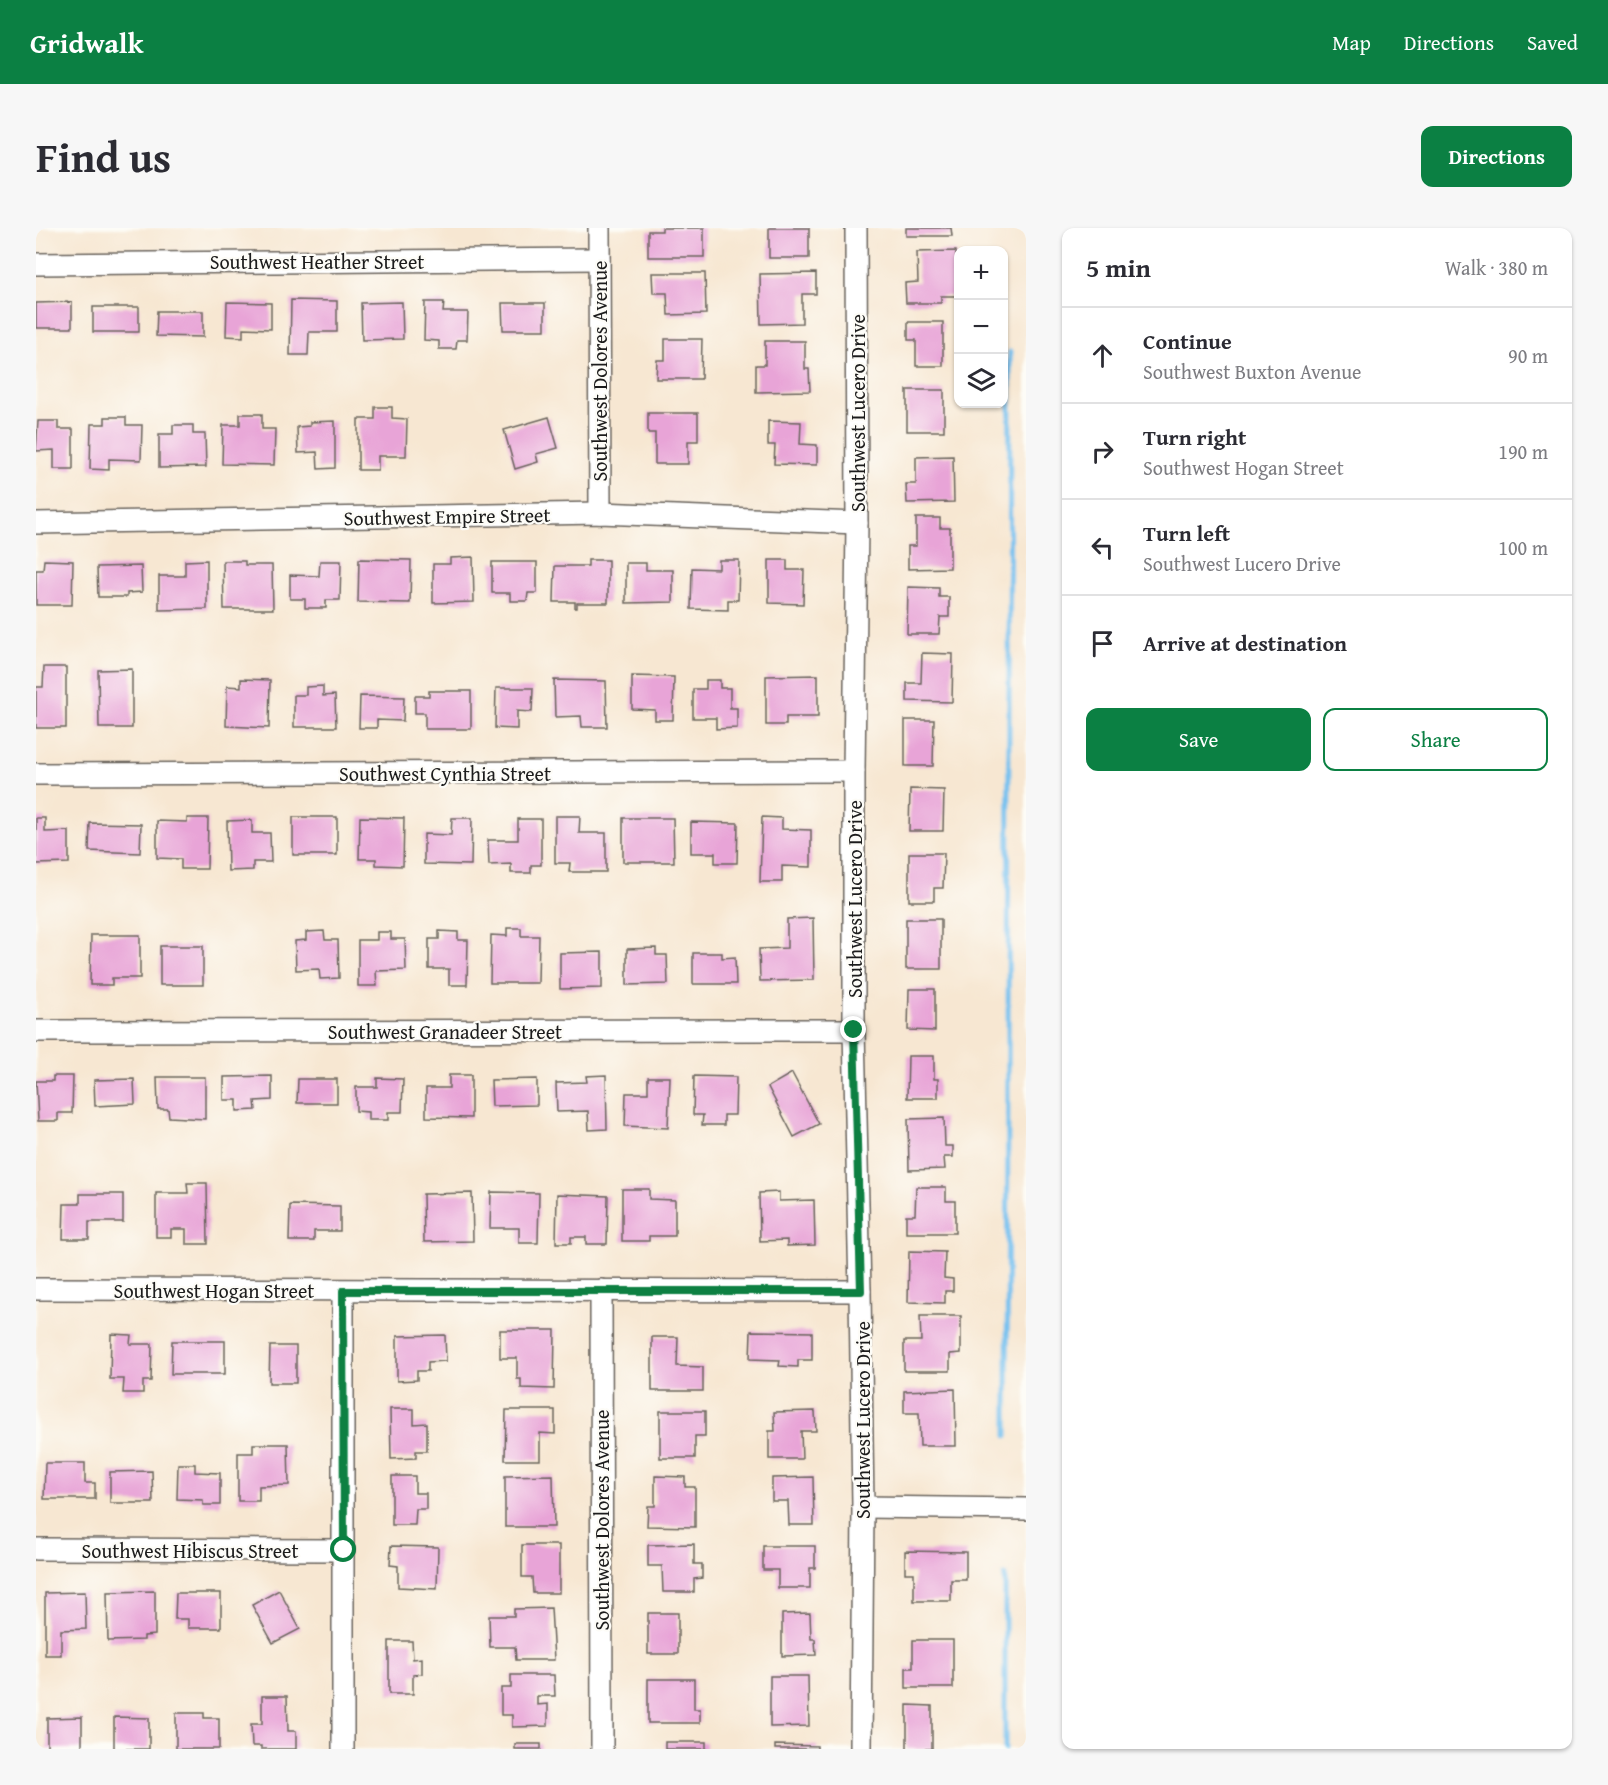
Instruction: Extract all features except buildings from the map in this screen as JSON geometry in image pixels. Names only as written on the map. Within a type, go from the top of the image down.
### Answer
[{"type":"street","name":"Southwest Dolores Avenue","points":[[599,228],[600,513]]},
{"type":"street","name":"Southwest Lucero Drive","points":[[856,228],[854,1030],[861,1291],[863,1507],[861,1749]]},
{"type":"street","name":"Southwest Heather Street","points":[[36,264],[599,259]]},
{"type":"street","name":"Southwest Empire Street","points":[[36,523],[600,513],[857,523]]},
{"type":"street","name":"Southwest Cynthia Street","points":[[36,774],[854,771]]},
{"type":"street","name":"Southwest Granadeer Street","points":[[36,1031],[854,1030]]},
{"type":"street","name":"Southwest Hogan Street","points":[[36,1289],[861,1291]]},
{"type":"street","name":"Southwest Dolores Avenue","points":[[601,1290],[602,1749]]},
{"type":"street","points":[[343,1291],[343,1749]]},
{"type":"street","points":[[863,1507],[1026,1509]]},
{"type":"street","name":"Southwest Hibiscus Street","points":[[36,1550],[344,1550]]},
{"type":"waterway","points":[[1007,1436],[1010,352]]},
{"type":"waterway","points":[[1005,1576],[1005,1749]]},
{"type":"route","points":[[344,1550],[343,1291],[861,1291],[854,1030]]}]
